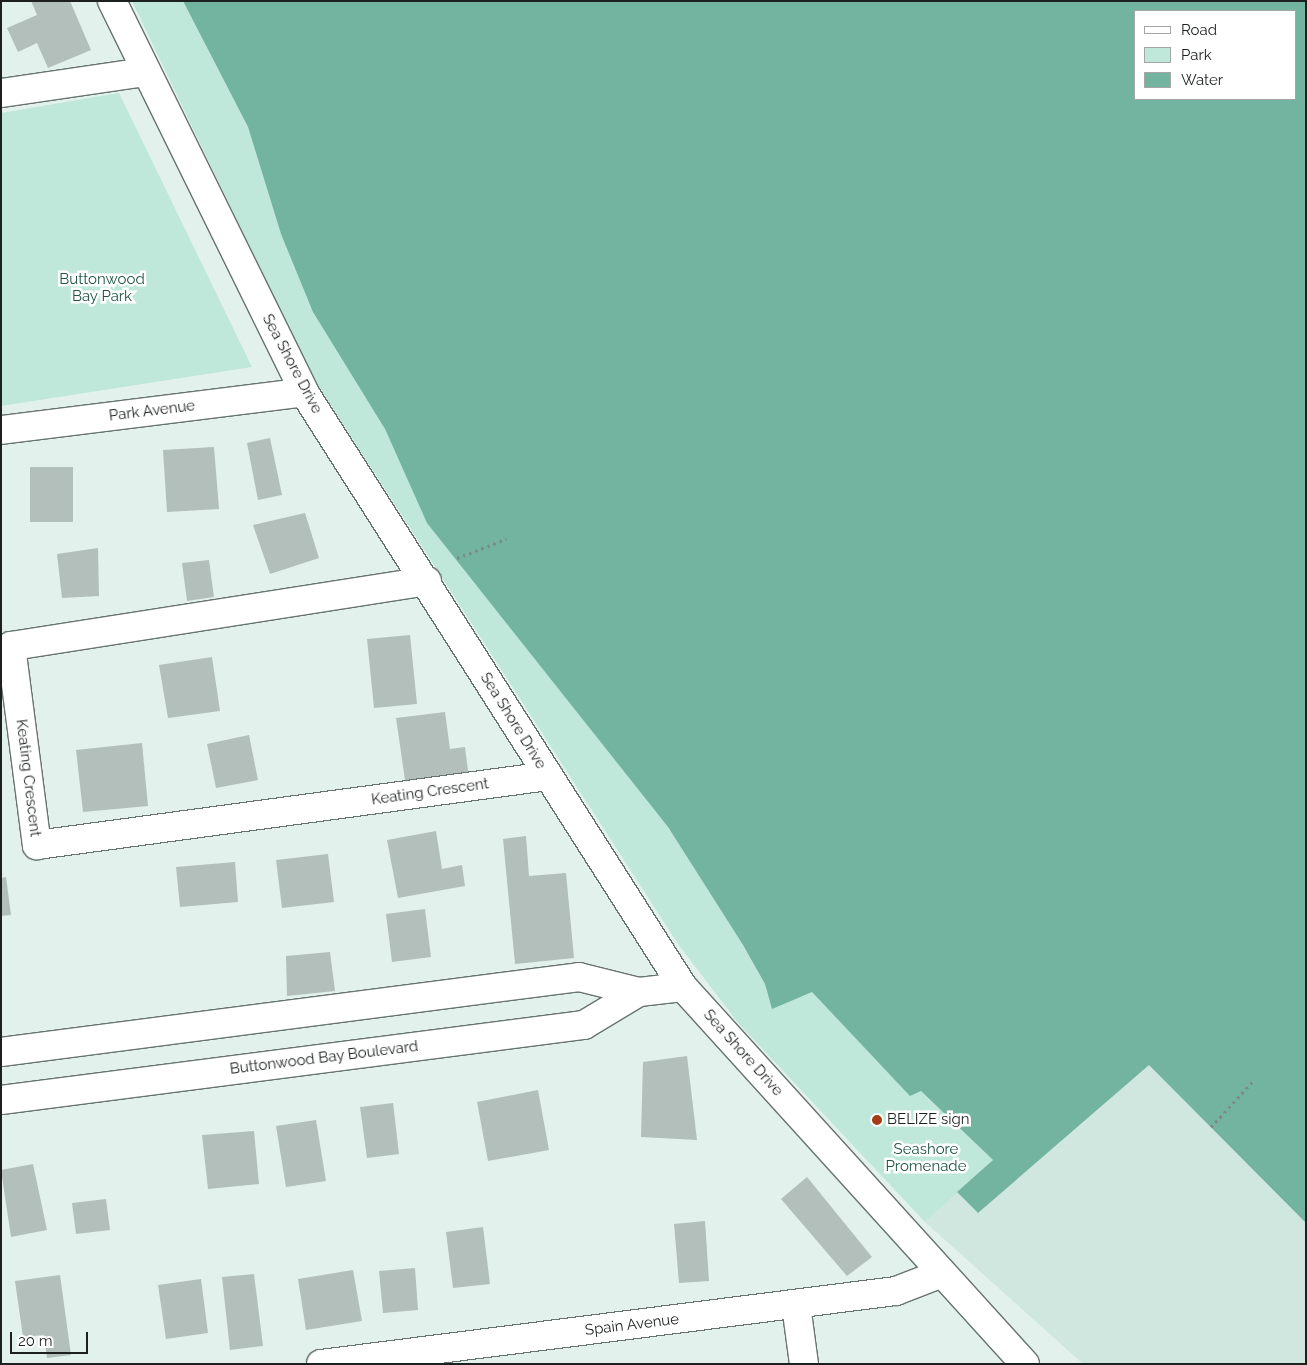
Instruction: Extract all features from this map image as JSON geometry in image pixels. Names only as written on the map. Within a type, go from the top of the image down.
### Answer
[{"type":"street","name":"Sea Shore Drive","points":[[112,1],[145,72],[304,392],[427,581],[548,776],[683,987],[940,1274],[1026,1364]]},
{"type":"street","points":[[1,93],[145,72]]},
{"type":"street","name":"Park Avenue","points":[[1,430],[304,392]]},
{"type":"street","name":"Keating Crescent","points":[[427,581],[11,646],[37,845],[548,776]]},
{"type":"street","name":"Buttonwood Bay Boulevard","points":[[1,1052],[579,977],[639,992],[683,987]]},
{"type":"street","name":"Buttonwood Bay Boulevard","points":[[1,1100],[584,1025],[639,992]]},
{"type":"street","name":"Spain Avenue","points":[[321,1364],[896,1291],[940,1274]]},
{"type":"street","points":[[796,1305],[804,1364]]},
{"type":"path","points":[[457,558],[506,539]]},
{"type":"path","points":[[1211,1127],[1253,1080]]},
{"type":"shaded area","points":[[1149,1064],[1306,1223],[1306,1364],[1083,1364],[925,1222],[957,1192],[978,1213]]},
{"type":"green space","name":"Seashore Promenade","points":[[132,1],[183,1],[248,127],[281,234],[385,429],[427,522],[668,827],[743,945],[765,984],[772,1008],[812,992],[910,1095],[921,1091],[993,1160],[925,1222],[739,1024],[678,944],[309,371]]},
{"type":"green space","name":"Buttonwood Bay Park","points":[[119,93],[252,367],[1,406],[1,113]]},
{"type":"water","points":[[183,1],[1306,1],[1306,1223],[1149,1065],[978,1213],[957,1192],[993,1160],[921,1091],[910,1096],[812,992],[772,1009],[765,984],[743,945],[668,827],[427,523],[385,429],[313,312],[281,234],[248,127]]},
{"type":"building","points":[[31,1],[70,1],[91,50],[48,68],[37,43],[18,52],[7,28],[37,15]]},
{"type":"building","points":[[270,438],[282,495],[258,500],[247,443]]},
{"type":"building","points":[[214,447],[219,509],[167,512],[163,450]]},
{"type":"building","points":[[30,467],[73,467],[73,522],[30,522]]},
{"type":"building","points":[[305,513],[319,558],[270,574],[253,525]]},
{"type":"building","points":[[98,548],[99,596],[62,598],[57,554]]},
{"type":"building","points":[[209,560],[214,597],[187,601],[182,563]]},
{"type":"building","points":[[410,635],[417,704],[374,708],[367,639]]},
{"type":"building","points":[[212,657],[220,711],[168,718],[159,665]]},
{"type":"building","points":[[445,712],[450,749],[465,747],[469,779],[406,787],[396,718]]},
{"type":"building","points":[[249,735],[258,780],[216,788],[207,744]]},
{"type":"building","points":[[142,743],[148,806],[83,812],[76,750]]},
{"type":"building","points":[[436,831],[442,869],[462,865],[465,886],[398,898],[387,840]]},
{"type":"building","points":[[526,836],[529,876],[566,873],[574,958],[515,964],[503,839]]},
{"type":"building","points":[[328,854],[334,902],[282,908],[276,860]]},
{"type":"building","points":[[235,862],[238,902],[180,907],[176,867]]},
{"type":"building","points":[[6,877],[11,915],[1,916],[1,878]]},
{"type":"building","points":[[425,909],[431,957],[392,962],[386,914]]},
{"type":"building","points":[[330,952],[335,991],[287,996],[286,956]]},
{"type":"building","points":[[687,1056],[697,1140],[641,1137],[643,1062]]},
{"type":"building","points":[[538,1090],[549,1150],[488,1161],[477,1102]]},
{"type":"building","points":[[393,1103],[399,1154],[367,1158],[360,1107]]},
{"type":"building","points":[[316,1120],[326,1181],[286,1187],[276,1126]]},
{"type":"building","points":[[254,1131],[259,1184],[208,1189],[202,1135]]},
{"type":"building","points":[[33,1164],[47,1230],[11,1237],[1,1170]]},
{"type":"building","points":[[807,1177],[872,1257],[847,1276],[781,1199]]},
{"type":"building","points":[[106,1199],[110,1230],[76,1234],[72,1203]]},
{"type":"building","points":[[705,1221],[709,1281],[679,1283],[674,1224]]},
{"type":"building","points":[[483,1227],[490,1284],[453,1288],[446,1232]]},
{"type":"building","points":[[415,1268],[418,1310],[383,1313],[379,1271]]},
{"type":"building","points":[[353,1270],[362,1321],[306,1330],[298,1279]]},
{"type":"building","points":[[254,1274],[263,1346],[230,1350],[222,1277]]},
{"type":"building","points":[[60,1275],[71,1355],[47,1358],[44,1335],[23,1337],[15,1281]]},
{"type":"building","points":[[201,1279],[208,1333],[166,1339],[158,1285]]},
{"type":"place","name":"BELIZE sign","points":[[877,1120]]}]
